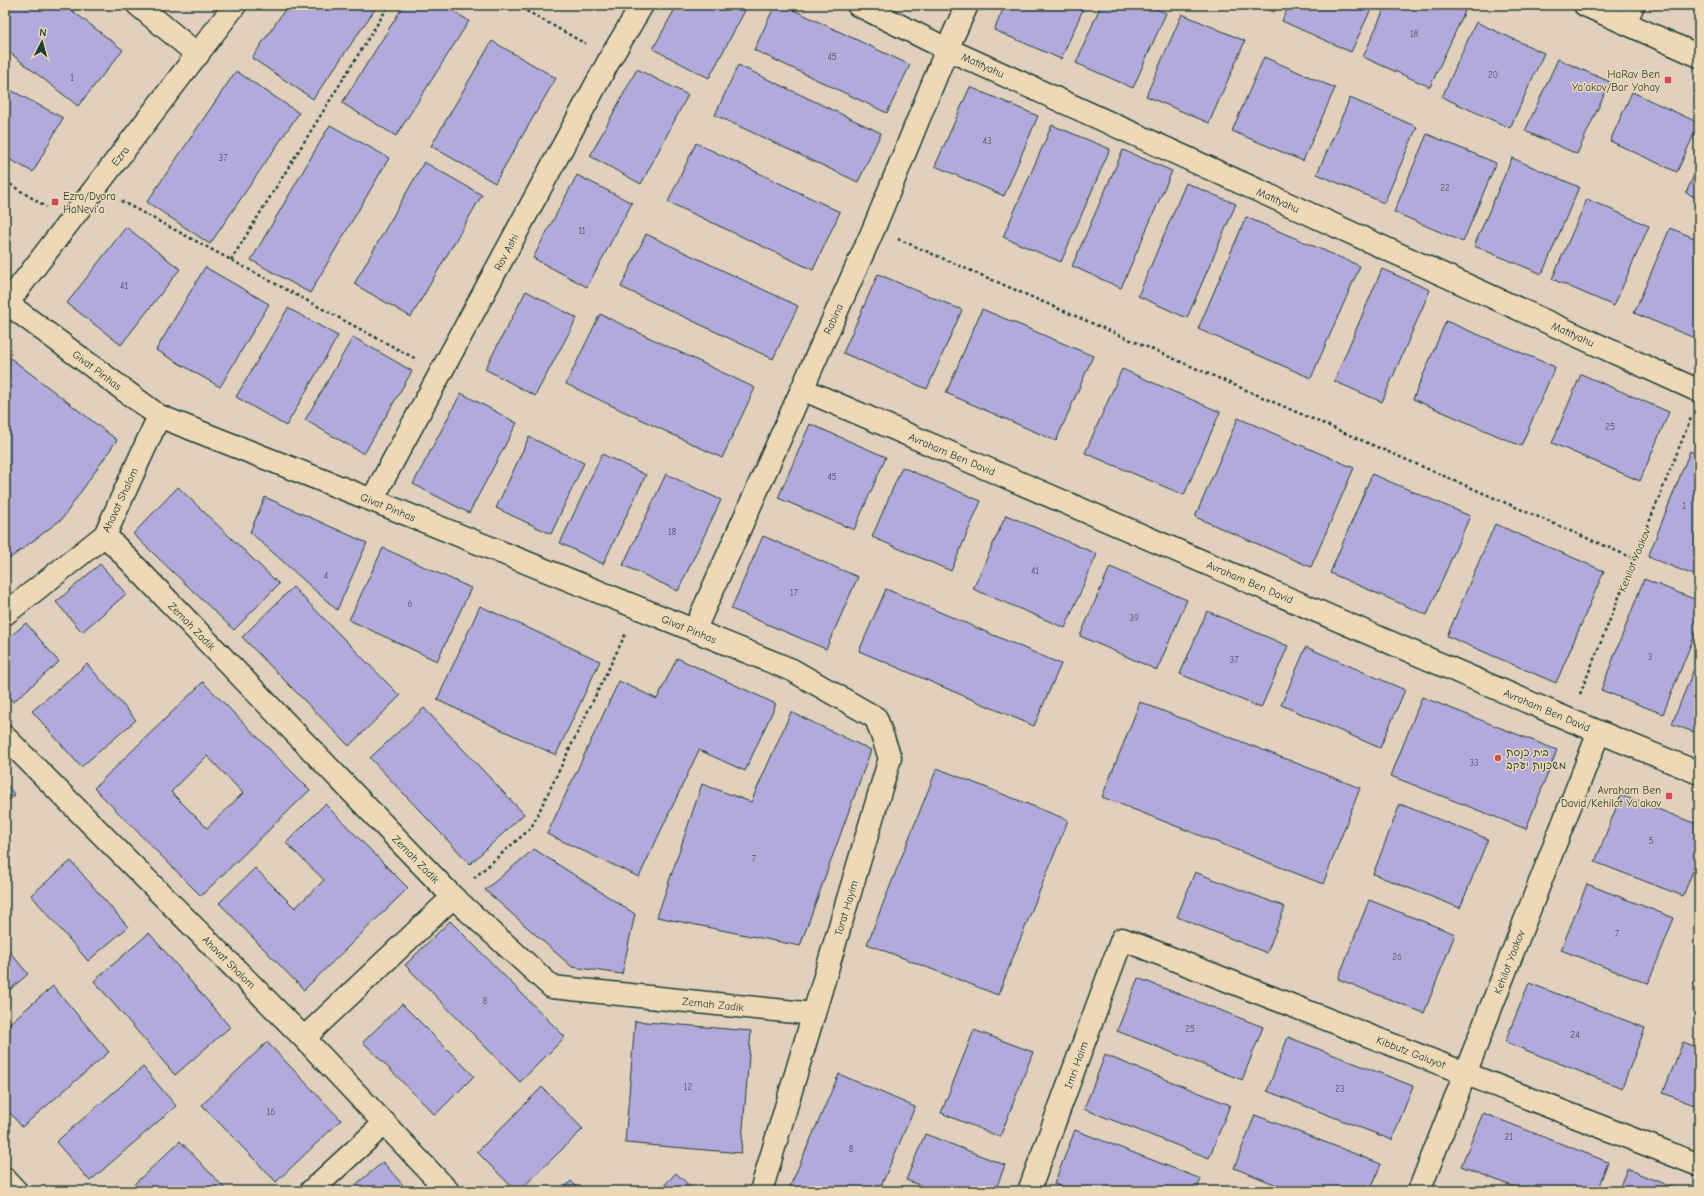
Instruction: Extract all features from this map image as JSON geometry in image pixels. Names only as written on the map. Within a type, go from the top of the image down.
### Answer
[{"type":"street","points":[[138,5],[198,55]]},
{"type":"street","name":"Ezra","points":[[6,305],[235,5]]},
{"type":"street","name":"Rav Ashi","points":[[372,500],[611,57],[642,5]]},
{"type":"street","name":"Matityahu","points":[[858,5],[947,49],[1699,391]]},
{"type":"street","name":"Rabina","points":[[694,631],[874,228],[947,49],[967,5]]},
{"type":"street","points":[[1585,5],[1629,14],[1699,56]]},
{"type":"street","name":"Givat Pinhas","points":[[6,305],[159,416],[372,500],[792,670]]},
{"type":"street","name":"Avraham Ben David","points":[[802,389],[1570,720],[1699,772]]},
{"type":"street","name":"Ahavat Shalom","points":[[5,614],[105,535],[159,416]]},
{"type":"street","name":"Zemah Zadik","points":[[105,535],[453,897],[552,987],[814,1014]]},
{"type":"street","name":"Torat Hayim","points":[[761,1191],[890,758],[876,718],[792,670]]},
{"type":"street","name":"Kehilot Yaakov","points":[[1419,1191],[1599,732]]},
{"type":"street","name":"Ahavat Shalom","points":[[5,737],[304,1038],[448,1191]]},
{"type":"street","points":[[304,1038],[453,897]]},
{"type":"street","name":"Kibbutz Galuyot","points":[[1122,939],[1699,1165]]},
{"type":"street","name":"Imri Haim","points":[[1029,1191],[1122,939]]},
{"type":"street","points":[[310,1191],[385,1123]]},
{"type":"street","points":[[5,1179],[16,1191]]},
{"type":"path","points":[[231,260],[389,5]]},
{"type":"path","points":[[516,5],[611,57]]},
{"type":"path","points":[[5,181],[69,223]]},
{"type":"path","points":[[96,188],[441,372]]},
{"type":"path","points":[[874,228],[1635,559]]},
{"type":"path","name":"Kehilot Yaakov","points":[[1570,720],[1693,414]]},
{"type":"path","points":[[453,897],[530,828],[638,608]]},
{"type":"building","points":[[11,5],[65,5],[123,50],[78,106],[5,49],[5,13]]},
{"type":"building","points":[[288,5],[378,5],[313,99],[252,58]]},
{"type":"building","points":[[404,5],[444,5],[469,21],[396,136],[342,103]]},
{"type":"building","points":[[677,5],[748,5],[709,78],[653,49]]},
{"type":"building","points":[[775,5],[783,5],[910,65],[887,113],[754,50]]},
{"type":"building","points":[[1005,5],[1085,5],[1061,59],[994,30]]},
{"type":"building","points":[[1101,5],[1147,5],[1166,13],[1133,88],[1076,63]]},
{"type":"building","points":[[1258,5],[1277,5],[1274,12]]},
{"type":"building","points":[[1289,5],[1373,5],[1351,52],[1282,21]]},
{"type":"building","points":[[1386,5],[1451,5],[1465,11],[1430,87],[1363,57]]},
{"type":"building","points":[[1182,14],[1245,41],[1209,123],[1146,96]]},
{"type":"building","points":[[1476,22],[1544,53],[1510,128],[1442,97]]},
{"type":"building","points":[[492,41],[556,78],[495,183],[431,146]]},
{"type":"building","points":[[1264,57],[1335,88],[1303,161],[1232,131]]},
{"type":"building","points":[[1558,59],[1610,82],[1577,154],[1525,131]]},
{"type":"building","points":[[738,65],[881,133],[858,182],[715,115]]},
{"type":"building","points":[[637,69],[688,95],[641,184],[590,156]]},
{"type":"building","points":[[236,71],[299,113],[210,244],[147,202]]},
{"type":"building","points":[[5,87],[63,118],[33,172],[5,157]]},
{"type":"building","points":[[970,87],[1038,116],[1004,196],[935,166]]},
{"type":"building","points":[[1632,92],[1699,123],[1677,172],[1610,141]]},
{"type":"building","points":[[1350,98],[1417,127],[1384,203],[1317,174]]},
{"type":"building","points":[[330,125],[389,158],[310,293],[251,260]]},
{"type":"building","points":[[1052,125],[1110,149],[1061,262],[1003,237]]},
{"type":"building","points":[[1427,134],[1496,163],[1463,242],[1394,212]]},
{"type":"building","points":[[696,143],[840,212],[813,270],[668,202]]},
{"type":"building","points":[[1123,150],[1172,171],[1121,288],[1072,266]]},
{"type":"building","points":[[1512,158],[1579,187],[1542,274],[1474,246]]},
{"type":"building","points":[[424,162],[482,195],[411,317],[354,284]]},
{"type":"building","points":[[1699,164],[1699,199],[1686,193]]},
{"type":"building","points":[[577,175],[632,203],[587,287],[533,258]]},
{"type":"building","points":[[1186,183],[1236,204],[1187,318],[1138,296]]},
{"type":"building","points":[[1587,199],[1649,226],[1614,306],[1552,279]]},
{"type":"building","points":[[1246,217],[1360,266],[1311,378],[1198,329]]},
{"type":"building","points":[[126,227],[180,269],[121,345],[67,303]]},
{"type":"building","points":[[1670,228],[1699,240],[1699,340],[1634,313]]},
{"type":"building","points":[[646,234],[798,306],[773,359],[621,287]]},
{"type":"building","points":[[205,267],[269,304],[220,387],[156,350]]},
{"type":"building","points":[[1382,269],[1430,290],[1382,402],[1334,381]]},
{"type":"building","points":[[878,274],[962,310],[927,389],[843,353]]},
{"type":"building","points":[[526,291],[577,318],[535,396],[485,369]]},
{"type":"building","points":[[288,308],[338,336],[286,426],[236,397]]},
{"type":"building","points":[[982,309],[1093,356],[1056,441],[946,393]]},
{"type":"building","points":[[600,314],[755,388],[722,458],[566,384]]},
{"type":"building","points":[[1446,321],[1555,367],[1521,446],[1413,399]]},
{"type":"building","points":[[353,337],[412,371],[364,454],[305,420]]},
{"type":"building","points":[[9,357],[117,440],[62,519],[5,562],[5,362]]},
{"type":"building","points":[[1122,369],[1220,412],[1184,495],[1085,453]]},
{"type":"building","points":[[1581,374],[1669,412],[1640,481],[1552,443]]},
{"type":"building","points":[[461,393],[517,423],[469,513],[413,484]]},
{"type":"building","points":[[1238,418],[1354,468],[1311,567],[1195,517]]},
{"type":"building","points":[[810,424],[886,457],[854,530],[778,498]]},
{"type":"building","points":[[529,437],[584,463],[551,534],[496,508]]},
{"type":"building","points":[[1690,451],[1699,455],[1699,577],[1648,557]]},
{"type":"building","points":[[602,454],[646,475],[603,564],[560,543]]},
{"type":"building","points":[[902,467],[981,501],[951,571],[872,537]]},
{"type":"building","points":[[666,474],[721,500],[678,591],[623,565]]},
{"type":"building","points":[[1372,474],[1470,516],[1427,615],[1330,573]]},
{"type":"building","points":[[178,487],[279,584],[234,630],[133,534]]},
{"type":"building","points":[[265,497],[367,543],[337,610],[250,532]]},
{"type":"building","points":[[1006,515],[1097,554],[1065,628],[973,589]]},
{"type":"building","points":[[1495,524],[1604,571],[1556,683],[1447,636]]},
{"type":"building","points":[[763,536],[858,577],[826,649],[731,609]]},
{"type":"building","points":[[383,548],[471,588],[437,661],[349,620]]},
{"type":"building","points":[[100,564],[126,594],[82,632],[56,602]]},
{"type":"building","points":[[1110,567],[1187,600],[1157,670],[1080,636]]},
{"type":"building","points":[[1644,579],[1699,601],[1699,624],[1663,714],[1601,690]]},
{"type":"building","points":[[293,587],[400,696],[349,746],[242,637]]},
{"type":"building","points":[[886,589],[1061,664],[1034,726],[859,651]]},
{"type":"building","points":[[480,606],[600,661],[556,755],[437,700]]},
{"type":"building","points":[[1207,611],[1288,646],[1261,708],[1180,674]]},
{"type":"building","points":[[26,623],[59,662],[13,702],[5,693],[5,641]]},
{"type":"building","points":[[1306,647],[1405,690],[1380,748],[1281,705]]},
{"type":"building","points":[[1699,656],[1699,734],[1672,724]]},
{"type":"building","points":[[677,658],[776,704],[745,771],[699,750],[639,877],[547,834],[619,681],[657,699]]},
{"type":"building","points":[[87,664],[136,720],[81,767],[32,711]]},
{"type":"building","points":[[203,682],[310,790],[201,896],[94,788]],"holes":[[[207,756],[243,793],[207,828],[171,792]]]},
{"type":"building","points":[[1422,697],[1557,750],[1526,829],[1391,776]]},
{"type":"building","points":[[1140,702],[1360,788],[1323,884],[1102,797]]},
{"type":"building","points":[[424,708],[524,814],[470,864],[370,758]]},
{"type":"building","points":[[791,712],[871,750],[800,946],[657,917],[702,784],[751,802]]},
{"type":"building","points":[[937,768],[1068,820],[998,995],[867,944]]},
{"type":"building","points":[[5,783],[15,795],[5,804]]},
{"type":"building","points":[[1621,795],[1699,825],[1699,856],[1683,896],[1595,862]]},
{"type":"building","points":[[325,804],[408,888],[304,990],[219,903],[255,868],[295,908],[324,880],[286,843]]},
{"type":"building","points":[[1400,804],[1488,839],[1460,908],[1373,874]]},
{"type":"building","points":[[534,849],[635,914],[622,974],[572,967],[485,890]]},
{"type":"building","points":[[71,861],[128,927],[88,961],[31,895]]},
{"type":"building","points":[[1195,872],[1285,907],[1267,953],[1177,917]]},
{"type":"building","points":[[1587,884],[1674,918],[1648,984],[1561,950]]},
{"type":"building","points":[[1369,900],[1455,934],[1424,1013],[1338,979]]},
{"type":"building","points":[[450,921],[565,1037],[520,1082],[405,965]]},
{"type":"building","points":[[149,933],[230,1027],[175,1075],[94,981]]},
{"type":"building","points":[[5,946],[28,974],[5,994]]},
{"type":"building","points":[[1138,978],[1263,1027],[1242,1080],[1117,1031]]},
{"type":"building","points":[[1529,983],[1645,1028],[1622,1088],[1505,1042]]},
{"type":"building","points":[[53,986],[109,1052],[22,1127],[5,1107],[5,1027]]},
{"type":"building","points":[[402,1004],[474,1076],[435,1115],[363,1042]]},
{"type":"building","points":[[635,1021],[751,1031],[741,1153],[625,1143]]},
{"type":"building","points":[[974,1030],[1033,1052],[1000,1137],[941,1113]]},
{"type":"building","points":[[1288,1037],[1413,1086],[1392,1140],[1267,1091]]},
{"type":"building","points":[[267,1042],[341,1120],[276,1182],[202,1105]]},
{"type":"building","points":[[1683,1042],[1699,1048],[1699,1107],[1663,1093]]},
{"type":"building","points":[[1105,1055],[1230,1105],[1209,1158],[1084,1109]]},
{"type":"building","points":[[143,1067],[176,1106],[90,1181],[56,1142]]},
{"type":"building","points":[[839,1074],[915,1107],[879,1191],[788,1191]]},
{"type":"building","points":[[542,1087],[583,1129],[519,1191],[516,1191],[477,1152]]},
{"type":"building","points":[[1483,1113],[1608,1162],[1597,1191],[1524,1191],[1461,1166]]},
{"type":"building","points":[[1255,1115],[1381,1164],[1370,1191],[1292,1191],[1234,1168]]},
{"type":"building","points":[[1075,1130],[1201,1179],[1196,1191],[1073,1191],[1054,1184]]},
{"type":"building","points":[[925,1134],[1005,1165],[995,1191],[935,1191],[906,1180]]},
{"type":"building","points":[[180,1141],[227,1191],[127,1191]]},
{"type":"building","points":[[383,1162],[408,1191],[348,1191]]},
{"type":"building","points":[[1627,1169],[1682,1191],[1618,1191]]},
{"type":"building","points":[[676,1173],[695,1191],[659,1191]]},
{"type":"building","points":[[571,1181],[581,1191],[561,1191]]},
{"type":"place","name":"HaRav Ben Ya'akov/Bar Yohay","points":[[1668,80]]},
{"type":"place","name":"Ezra/Dvora HaNevi'a","points":[[55,202]]},
{"type":"place","name":"בית כנסת משכנות יעקב","points":[[1498,758]]},
{"type":"place","name":"Avraham Ben David/Kehilot Ya'akov","points":[[1669,796]]}]
